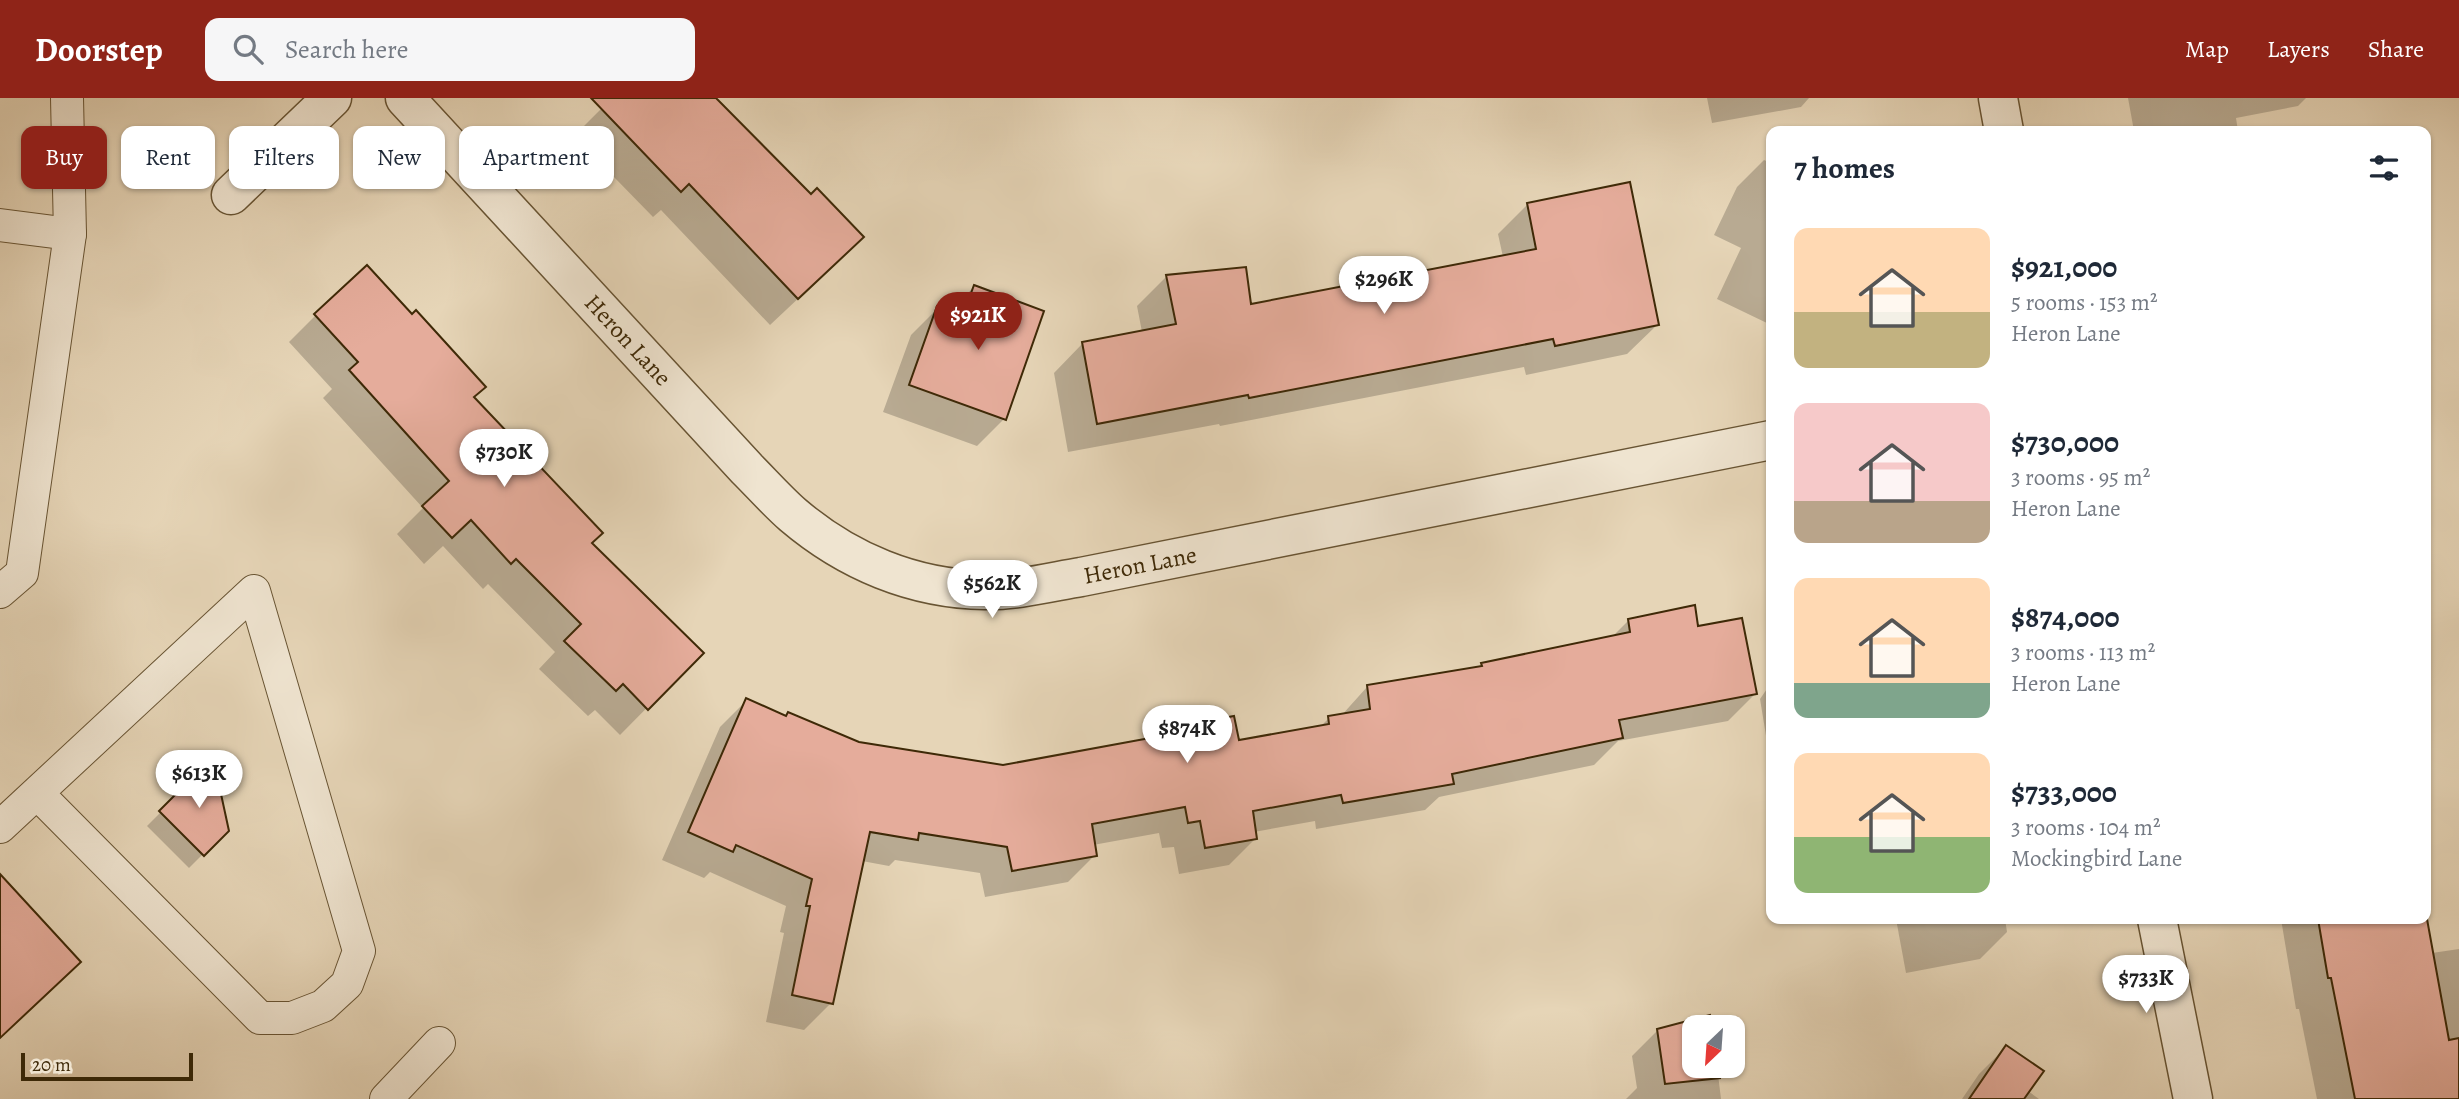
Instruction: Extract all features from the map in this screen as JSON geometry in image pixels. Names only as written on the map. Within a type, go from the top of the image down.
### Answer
[{"type":"street","points":[[231,195],[332,98]]},
{"type":"street","name":"Heron Lane","points":[[405,98],[738,459],[793,515],[831,543],[880,570],[931,586],[986,590],[1081,578],[1766,441]]},
{"type":"street","points":[[1998,98],[2003,126]]},
{"type":"street","points":[[2158,924],[2193,1099]]},
{"type":"lane","points":[[11,582],[70,234],[67,98]]},
{"type":"lane","points":[[0,225],[70,234]]},
{"type":"lane","points":[[0,547],[11,582]]},
{"type":"lane","points":[[0,827],[254,591],[359,951],[347,984],[323,1006],[292,1018],[260,1018],[37,793]]},
{"type":"lane","points":[[386,1099],[439,1043]]},
{"type":"building","points":[[591,98],[716,98],[811,194],[817,188],[864,237],[798,299],[689,184],[681,192]]},
{"type":"building","points":[[1630,182],[1659,325],[1555,346],[1553,339],[1249,398],[1248,395],[1097,424],[1082,342],[1176,324],[1166,275],[1246,267],[1251,304],[1536,249],[1527,203]]},
{"type":"building","points":[[367,265],[412,314],[416,310],[486,387],[474,397],[603,533],[592,543],[704,653],[648,710],[623,684],[616,691],[564,641],[581,624],[516,559],[511,564],[471,520],[452,538],[422,506],[449,481],[349,370],[358,362],[314,314]]},
{"type":"building","points":[[974,285],[1044,311],[1006,420],[909,385],[937,306],[963,315]]},
{"type":"building","points":[[1695,605],[1698,626],[1742,618],[1757,694],[1619,720],[1623,738],[1452,774],[1454,784],[1343,803],[1341,795],[1253,811],[1257,839],[1205,848],[1200,821],[1188,823],[1185,807],[1092,824],[1097,856],[1012,871],[1007,847],[919,833],[918,840],[870,832],[833,1004],[792,995],[810,906],[806,906],[812,879],[736,845],[733,852],[688,832],[746,698],[786,716],[788,712],[859,742],[1003,765],[1172,734],[1171,728],[1234,716],[1239,740],[1329,724],[1328,716],[1370,709],[1367,685],[1482,666],[1481,663],[1630,632],[1628,619]]},
{"type":"building","points":[[213,757],[229,831],[204,856],[159,811]]},
{"type":"building","points":[[0,874],[81,962],[0,1038]]},
{"type":"building","points":[[2319,924],[2428,924],[2449,1040],[2459,1038],[2459,1099],[2355,1099],[2331,978],[2328,978]]},
{"type":"building","points":[[1682,1022],[1682,1078],[1720,1078],[1665,1084],[1657,1029]]},
{"type":"building","points":[[2006,1045],[2044,1071],[2024,1099],[1969,1099]]}]
